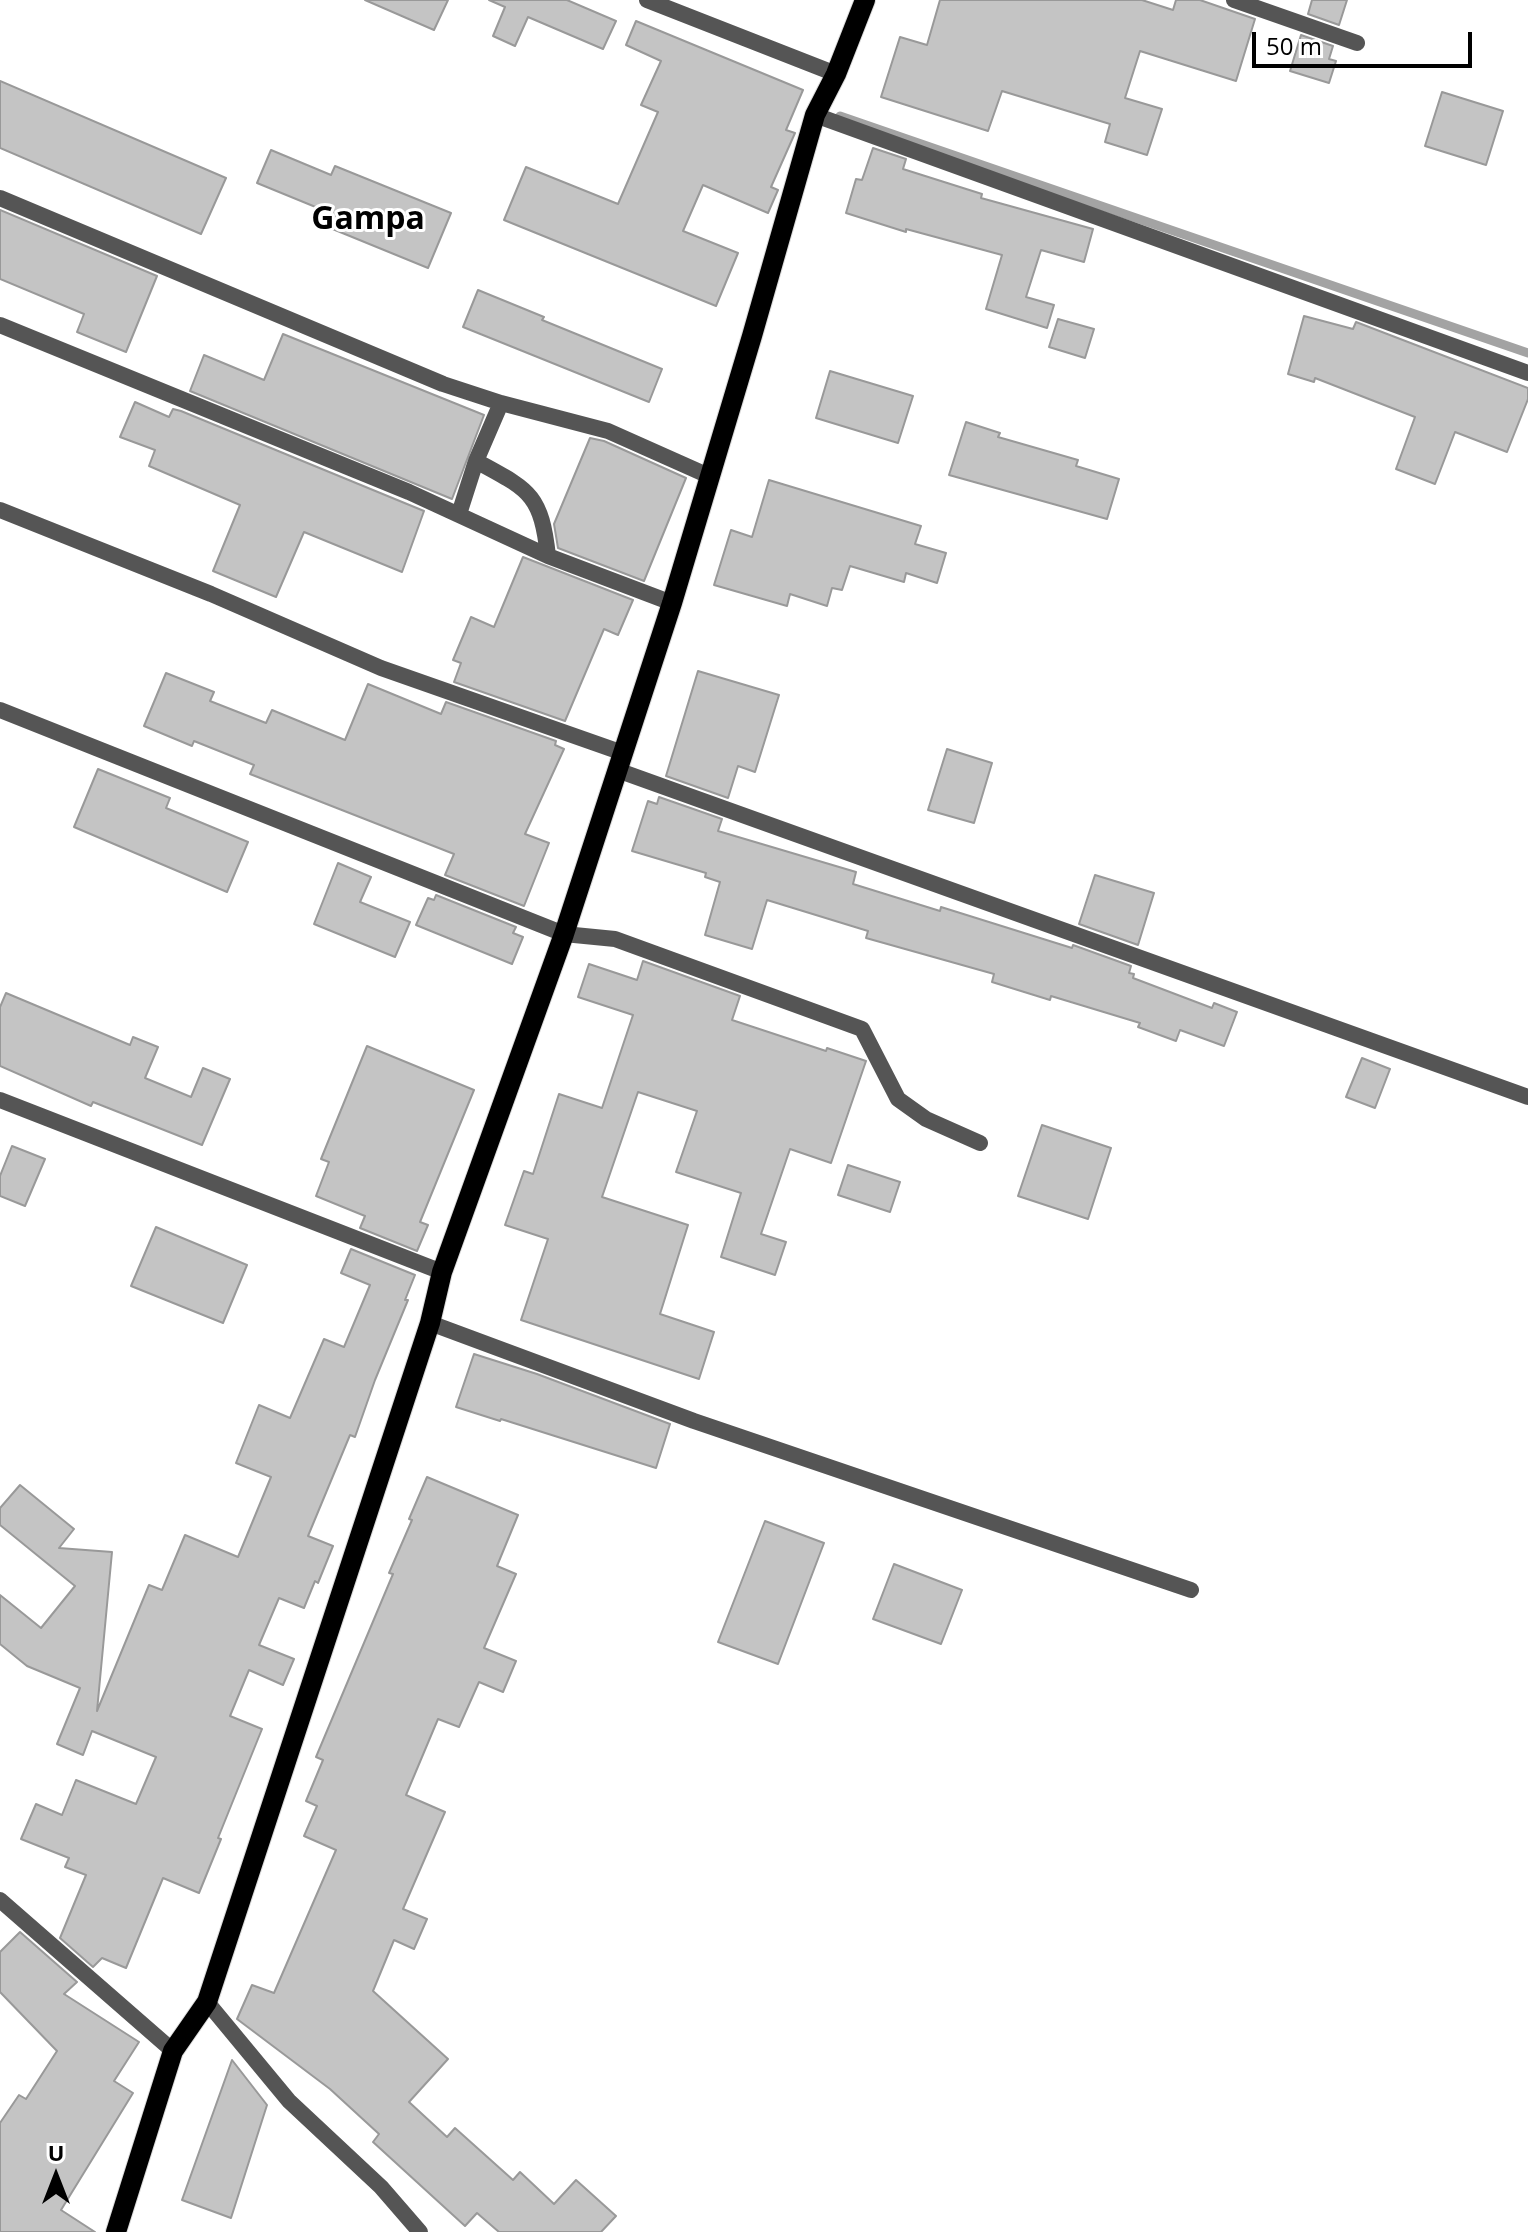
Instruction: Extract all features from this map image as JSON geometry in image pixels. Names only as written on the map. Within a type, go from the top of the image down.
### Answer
[{"type":"main road","points":[[116,2232],[173,2051],[207,2002],[430,1323],[442,1272],[564,934],[672,603],[815,115],[836,74],[865,0]]},
{"type":"street","points":[[647,0],[836,74]]},
{"type":"street","points":[[1234,0],[1357,43]]},
{"type":"street","points":[[815,115],[1528,373]]},
{"type":"street","points":[[0,198],[443,384],[608,431],[709,476]]},
{"type":"street","points":[[0,325],[459,514],[548,556],[672,603]]},
{"type":"street","points":[[459,514],[476,461],[501,403]]},
{"type":"street","points":[[476,461],[524,488],[544,521],[548,556]]},
{"type":"street","points":[[0,510],[211,594],[381,668],[620,762],[1528,1097]]},
{"type":"street","points":[[0,710],[564,934],[615,939],[862,1029],[898,1099],[926,1119],[980,1143]]},
{"type":"street","points":[[0,1100],[442,1272]]},
{"type":"street","points":[[430,1323],[694,1421],[1191,1590]]},
{"type":"street","points":[[0,1900],[173,2051]]},
{"type":"street","points":[[207,2002],[289,2101],[381,2187],[420,2232]]},
{"type":"building","points":[[365,0],[448,0],[434,30]]},
{"type":"building","points":[[489,0],[567,0],[616,21],[603,49],[528,17],[515,46],[493,36],[505,7]]},
{"type":"building","points":[[940,0],[1142,0],[1173,10],[1176,0],[1200,0],[1255,19],[1236,81],[1140,51],[1125,98],[1162,109],[1147,155],[1105,142],[1110,124],[1002,91],[988,131],[881,97],[900,37],[927,45]]},
{"type":"building","points":[[1312,0],[1347,0],[1339,25],[1308,14]]},
{"type":"building","points":[[636,21],[803,90],[786,130],[795,133],[771,187],[778,190],[768,213],[703,185],[683,231],[738,253],[716,306],[504,220],[526,167],[618,204],[658,112],[641,105],[661,61],[626,45]]},
{"type":"building","points":[[1301,35],[1333,46],[1329,59],[1336,61],[1329,83],[1290,71]]},
{"type":"building","points":[[0,81],[226,178],[201,234],[0,148]]},
{"type":"building","points":[[1442,92],[1503,111],[1486,165],[1425,146]]},
{"type":"building","points":[[873,148],[906,159],[903,169],[982,194],[981,198],[1093,229],[1084,262],[1041,250],[1026,297],[1054,305],[1047,328],[986,309],[1002,255],[906,229],[906,232],[846,213],[856,179],[862,180]]},
{"type":"building","points":[[271,150],[331,175],[335,166],[451,213],[428,268],[313,221],[318,208],[257,183]]},
{"type":"building","points":[[0,210],[157,276],[126,352],[77,332],[84,314],[0,279]]},
{"type":"building","points":[[478,290],[662,369],[649,402],[463,327]]},
{"type":"building","points":[[1304,316],[1353,329],[1356,322],[1528,388],[1528,399],[1507,452],[1455,432],[1435,484],[1396,469],[1415,417],[1315,378],[1314,382],[1288,374]]},
{"type":"building","points":[[1058,319],[1094,329],[1085,358],[1049,347]]},
{"type":"building","points":[[283,334],[484,415],[452,499],[190,391],[204,355],[264,380]]},
{"type":"building","points":[[830,371],[913,396],[898,443],[816,418]]},
{"type":"building","points":[[135,402],[169,417],[173,409],[181,411],[424,511],[402,572],[304,532],[276,597],[213,571],[240,505],[149,466],[155,450],[120,437]]},
{"type":"building","points":[[966,422],[1000,433],[998,437],[1078,460],[1076,466],[1119,479],[1107,519],[949,475]]},
{"type":"building","points":[[590,438],[604,441],[686,478],[644,581],[558,548],[554,524]]},
{"type":"building","points":[[769,480],[921,526],[915,544],[946,553],[937,583],[906,573],[904,582],[850,566],[842,590],[832,588],[827,606],[790,594],[787,606],[714,585],[731,530],[752,537]]},
{"type":"building","points":[[523,557],[633,600],[618,635],[604,629],[565,721],[454,682],[461,663],[453,660],[471,617],[494,627]]},
{"type":"building","points":[[698,671],[779,695],[755,772],[738,766],[728,798],[666,776]]},
{"type":"building","points":[[166,673],[214,692],[210,701],[266,723],[272,710],[345,740],[368,684],[441,714],[446,702],[556,741],[555,745],[564,749],[525,834],[549,843],[524,906],[445,875],[454,854],[250,774],[254,765],[194,741],[192,746],[144,726]]},
{"type":"building","points":[[947,749],[992,763],[974,823],[928,810]]},
{"type":"building","points":[[98,769],[170,798],[166,808],[248,842],[227,892],[74,827]]},
{"type":"building","points":[[659,797],[722,819],[718,831],[856,872],[853,884],[940,911],[941,907],[1072,948],[1073,945],[1131,966],[1129,973],[1134,974],[1133,978],[1212,1008],[1214,1003],[1237,1012],[1224,1046],[1180,1030],[1176,1041],[1138,1027],[1140,1023],[992,982],[994,974],[866,938],[868,931],[767,900],[752,949],[705,935],[720,882],[705,877],[706,873],[632,851],[648,801],[657,804]]},
{"type":"building","points":[[338,863],[371,877],[360,902],[410,922],[395,957],[314,924]]},
{"type":"building","points":[[1095,875],[1154,893],[1138,945],[1079,924]]},
{"type":"building","points":[[436,895],[516,927],[513,933],[523,937],[512,964],[416,925],[428,898],[434,900]]},
{"type":"building","points":[[643,961],[740,996],[732,1020],[866,1061],[831,1163],[790,1149],[761,1234],[786,1242],[775,1275],[721,1257],[741,1193],[676,1172],[697,1111],[638,1092],[602,1197],[688,1225],[660,1314],[714,1332],[699,1379],[521,1320],[548,1239],[505,1225],[524,1171],[533,1174],[559,1094],[602,1108],[633,1015],[578,997],[589,964],[637,980]]},
{"type":"building","points":[[6,993],[130,1045],[133,1037],[158,1047],[145,1078],[191,1097],[203,1068],[230,1079],[202,1145],[93,1102],[91,1106],[0,1066],[0,1007]]},
{"type":"building","points":[[367,1046],[474,1090],[420,1222],[428,1225],[417,1251],[360,1228],[365,1216],[316,1196],[329,1162],[321,1159]]},
{"type":"building","points":[[1362,1058],[1390,1069],[1375,1108],[1346,1097]]},
{"type":"building","points":[[1042,1125],[1111,1148],[1088,1219],[1018,1196]]},
{"type":"building","points":[[12,1146],[45,1159],[25,1206],[0,1196],[0,1176]]},
{"type":"building","points":[[848,1165],[900,1182],[890,1212],[838,1195]]},
{"type":"building","points":[[156,1227],[247,1265],[223,1323],[131,1286]]},
{"type":"building","points":[[351,1249],[415,1275],[355,1437],[350,1435],[308,1536],[333,1546],[318,1583],[315,1581],[304,1608],[279,1598],[259,1645],[294,1659],[283,1685],[249,1670],[230,1716],[262,1729],[199,1893],[163,1878],[126,1968],[102,1958],[93,1967],[60,1938],[86,1875],[65,1867],[69,1858],[21,1839],[36,1804],[62,1815],[76,1780],[136,1804],[156,1757],[92,1731],[83,1755],[57,1744],[80,1688],[27,1666],[0,1644],[0,1595],[41,1628],[75,1586],[0,1525],[0,1508],[20,1485],[74,1529],[59,1548],[112,1552],[97,1711],[149,1585],[162,1590],[185,1535],[238,1557],[271,1477],[236,1463],[259,1405],[290,1418],[324,1339],[344,1347],[370,1285],[341,1273]]},
{"type":"building","points":[[474,1354],[670,1424],[656,1468],[456,1407]]},
{"type":"building","points":[[427,1477],[518,1515],[497,1566],[516,1574],[484,1648],[516,1661],[503,1692],[479,1682],[459,1727],[438,1719],[406,1795],[445,1812],[403,1909],[427,1919],[414,1949],[394,1940],[373,1991],[448,2059],[409,2102],[447,2137],[455,2128],[513,2180],[520,2172],[554,2204],[576,2180],[616,2216],[601,2232],[499,2232],[477,2213],[465,2226],[373,2142],[379,2134],[330,2089],[237,2019],[252,1985],[274,1993],[336,1850],[304,1836],[317,1806],[306,1801],[323,1760],[316,1757],[393,1574],[389,1573]]},
{"type":"building","points":[[765,1521],[824,1543],[778,1664],[718,1642]]},
{"type":"building","points":[[894,1564],[962,1590],[941,1644],[873,1619]]},
{"type":"building","points":[[20,1932],[77,1982],[64,1994],[139,2042],[114,2081],[133,2093],[61,2210],[95,2232],[0,2232],[0,2123],[19,2095],[26,2099],[57,2051],[0,1992],[0,1952]]},
{"type":"building","points":[[232,2060],[267,2105],[231,2218],[182,2200]]},
{"type":"waterway","points":[[840,116],[1528,353]]},
{"type":"district","name":"Gampa","points":[[368,220]]}]
